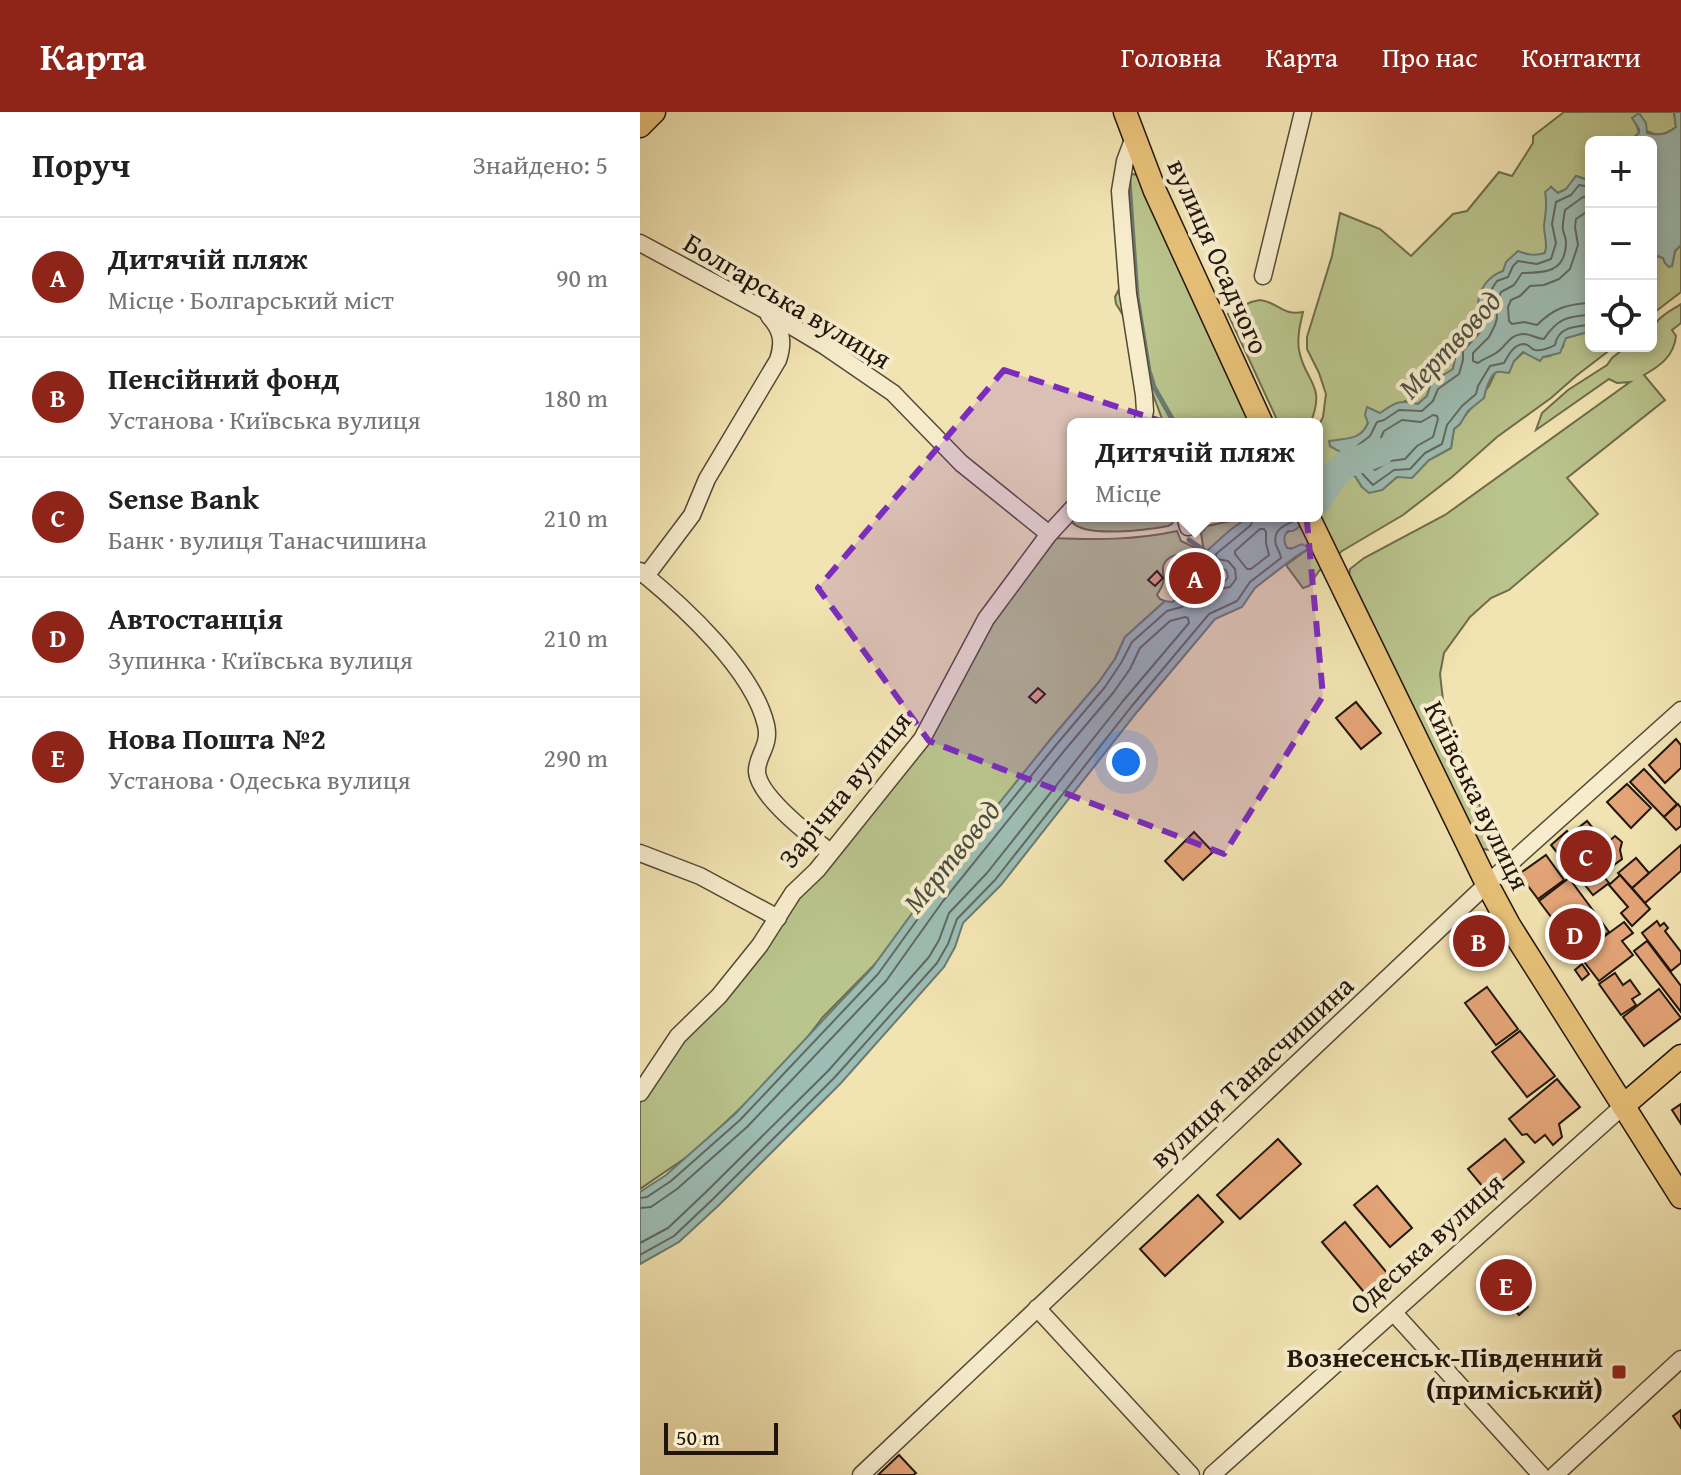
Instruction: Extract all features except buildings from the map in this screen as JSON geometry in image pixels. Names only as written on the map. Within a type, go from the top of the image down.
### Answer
[{"type":"main road","points":[[640,126],[654,112]]},
{"type":"main road","name":"вулиця Осадчого","points":[[1125,112],[1155,191],[1259,418]]},
{"type":"main road","name":"Київська вулиця","points":[[1311,522],[1509,925],[1681,1197]]},
{"type":"main road","name":"Одеська вулиця","points":[[1623,1106],[1681,1056]]},
{"type":"street","points":[[1263,276],[1303,112]]},
{"type":"street","points":[[1134,137],[1125,161],[1120,191],[1128,294],[1144,395],[1143,418]]},
{"type":"street","name":"Болгарська вулиця","points":[[640,243],[763,309],[893,393],[961,463],[1049,534]]},
{"type":"street","points":[[763,309],[781,335],[782,347],[778,360],[707,479],[692,515],[643,574],[677,602],[736,668],[755,698],[766,727],[767,744],[757,770],[761,785],[786,813],[830,852]]},
{"type":"street","points":[[1144,395],[1154,418]]},
{"type":"street","name":"Зарічна вулиця","points":[[640,1093],[678,1036],[719,996],[760,945],[793,893],[817,870],[922,739],[986,619],[1067,514]]},
{"type":"street","name":"вулиця Танасчишина","points":[[861,1475],[1487,884],[1681,710]]},
{"type":"street","points":[[640,853],[700,876],[778,918]]},
{"type":"street","name":"Одеська вулиця","points":[[1212,1475],[1623,1106]]},
{"type":"street","points":[[1037,1308],[1191,1475]]},
{"type":"street","points":[[1394,1313],[1541,1475]]},
{"type":"street","points":[[1555,1475],[1681,1359]]},
{"type":"highlighted area","points":[[1004,370],[1302,467],[1323,696],[1224,854],[929,741],[818,588]]},
{"type":"green space","points":[[1564,112],[1674,112],[1676,127],[1665,133],[1655,134],[1636,123],[1639,133],[1635,136],[1585,136],[1585,179],[1576,176],[1567,189],[1558,193],[1551,187],[1545,253],[1527,255],[1503,271],[1478,307],[1474,325],[1454,350],[1453,369],[1431,383],[1427,396],[1418,404],[1405,401],[1368,423],[1354,439],[1337,440],[1330,446],[1346,455],[1347,460],[1323,489],[1322,418],[1326,394],[1307,349],[1307,337],[1332,256],[1340,213],[1380,229],[1411,256],[1453,214],[1467,211],[1499,172],[1512,176],[1533,143],[1533,136]]},
{"type":"green space","points":[[1130,175],[1140,177],[1249,418],[1162,418],[1115,297],[1121,285],[1114,224]]},
{"type":"green space","points":[[1681,245],[1681,292],[1657,310],[1657,257],[1672,266],[1675,251]]},
{"type":"green space","points":[[1260,300],[1290,312],[1303,312],[1299,350],[1316,392],[1312,418],[1276,418],[1228,314]]},
{"type":"green space","points":[[1681,304],[1681,323],[1672,330],[1676,336],[1669,355],[1644,375],[1665,400],[1567,478],[1598,514],[1509,590],[1491,598],[1470,617],[1444,653],[1440,674],[1443,700],[1491,838],[1489,850],[1479,848],[1348,584],[1350,569],[1364,558],[1445,515],[1630,382],[1617,383],[1609,379],[1536,430],[1542,413],[1568,390],[1607,365],[1620,352],[1657,352],[1657,322]]},
{"type":"green space","points":[[1585,333],[1585,352],[1607,352],[1403,515],[1342,551],[1319,571],[1309,586],[1303,588],[1286,565],[1308,549],[1287,548],[1284,535],[1305,522],[1323,522],[1323,504],[1338,476],[1344,472],[1355,476],[1362,487],[1382,490],[1397,477],[1412,477],[1429,460],[1451,448],[1454,429],[1489,386],[1495,373],[1524,352],[1540,360],[1550,356],[1563,347],[1564,341]]},
{"type":"green space","points":[[1072,522],[1173,522],[1168,526],[1117,532],[1079,527]]},
{"type":"green space","points":[[1242,522],[1200,557],[1180,554],[1167,560],[1163,566],[1163,583],[1157,595],[1165,601],[1125,637],[1099,682],[1050,740],[882,957],[823,1017],[787,1064],[694,1152],[640,1189],[640,1093],[924,743],[988,626],[1054,538],[1116,539],[1177,531],[1181,541],[1204,552],[1201,533],[1207,526]]},
{"type":"water","points":[[1674,112],[1681,112],[1681,245],[1669,267],[1663,258],[1657,257],[1657,136],[1635,136],[1639,129],[1632,118],[1639,113],[1646,123],[1647,133],[1659,135],[1676,127]]},
{"type":"water","points":[[1576,176],[1585,179],[1585,333],[1566,338],[1560,353],[1543,357],[1540,361],[1523,352],[1514,361],[1509,373],[1494,373],[1484,398],[1468,411],[1454,429],[1451,448],[1429,460],[1412,478],[1397,477],[1382,490],[1369,493],[1355,476],[1344,472],[1332,485],[1323,503],[1323,489],[1347,460],[1346,455],[1330,446],[1329,441],[1352,438],[1361,433],[1368,423],[1365,415],[1367,407],[1380,413],[1398,403],[1418,404],[1427,396],[1431,383],[1453,369],[1454,350],[1476,323],[1478,300],[1485,284],[1503,271],[1506,262],[1518,251],[1532,255],[1545,253],[1545,192],[1551,187],[1558,193],[1566,189]]},
{"type":"water","points":[[1241,522],[1306,522],[1288,531],[1284,541],[1287,548],[1302,544],[1309,548],[1255,588],[1242,607],[1215,619],[1137,712],[1001,885],[963,923],[944,967],[841,1083],[679,1242],[640,1264],[640,1192],[666,1175],[735,1114],[872,968],[929,890],[1099,682],[1125,637],[1165,601],[1172,602],[1192,589],[1225,581],[1228,577],[1226,570],[1201,562],[1200,557]]},
{"type":"waterway","points":[[1129,181],[1137,297],[1149,371],[1154,387],[1172,418]]},
{"type":"waterway","name":"Мертвовод","points":[[1323,492],[1346,464],[1380,452]]},
{"type":"waterway","points":[[1189,540],[1204,550],[1205,558]]},
{"type":"place","name":"Дитячій пляж","points":[[1195,578]]},
{"type":"place","name":"Sense Bank","points":[[1586,856]]},
{"type":"place","name":"Автостанція","points":[[1575,934]]},
{"type":"place","name":"Пенсійний фонд","points":[[1479,941]]},
{"type":"place","name":"Нова Пошта №2","points":[[1506,1285]]},
{"type":"place","name":"Вознесенськ-Південний (приміський)","points":[[1619,1372]]}]
